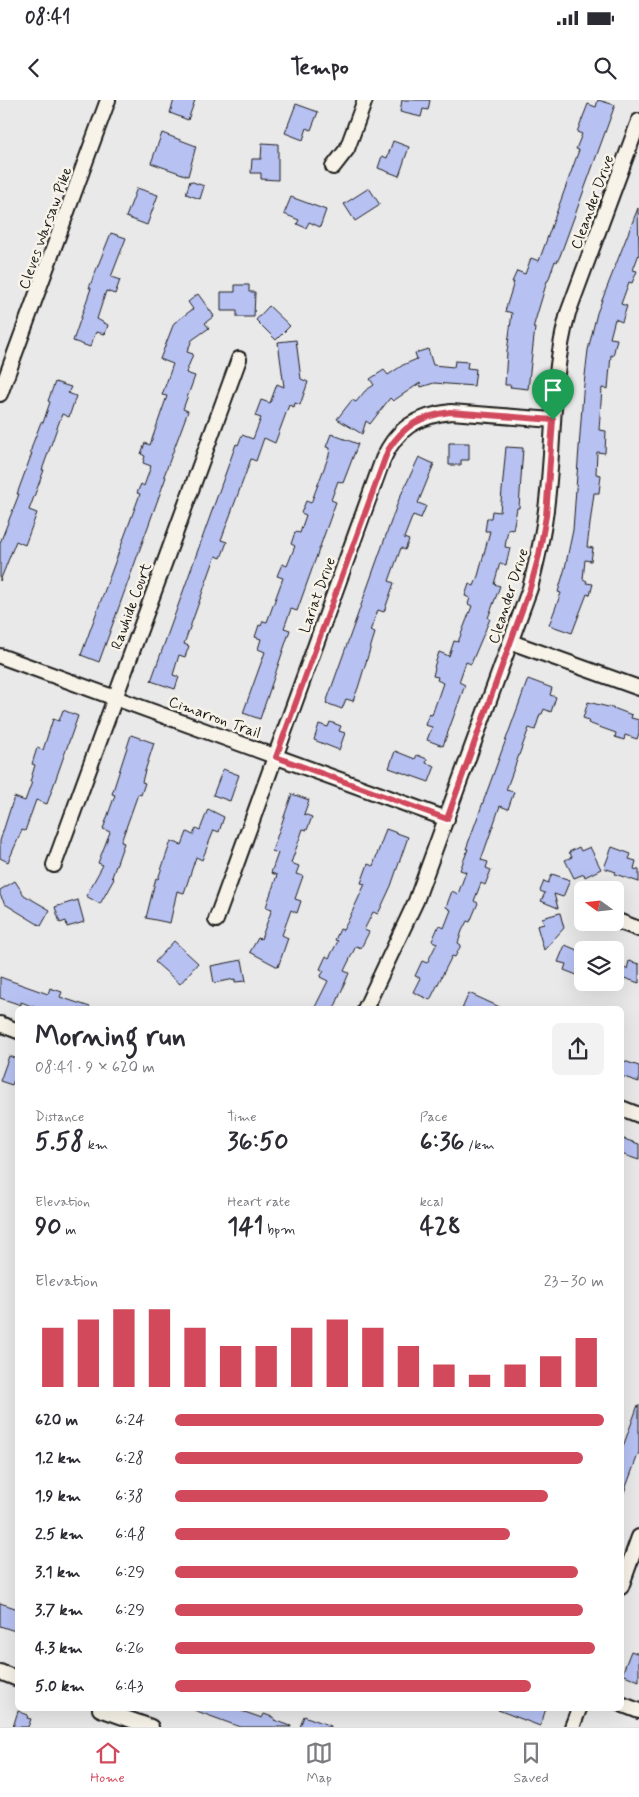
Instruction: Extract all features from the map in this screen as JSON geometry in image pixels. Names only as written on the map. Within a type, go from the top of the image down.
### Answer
[{"type":"street","name":"Cleves Warsaw Pike","points":[[0,394],[108,100]]},
{"type":"street","points":[[333,167],[347,148],[365,100]]},
{"type":"street","name":"Cleander Drive","points":[[371,1006],[416,901],[530,588],[539,555],[546,516],[553,420],[562,336],[568,313],[639,121]]},
{"type":"street","name":"Rawhide Court","points":[[54,866],[239,359]]},
{"type":"street","name":"Lariat Drive","points":[[216,920],[383,460],[394,440],[409,425],[434,414],[450,412],[553,420]]},
{"type":"street","points":[[511,642],[639,688]]},
{"type":"street","name":"Cimarron Trail","points":[[0,656],[447,819]]},
{"type":"street","points":[[624,923],[639,929]]},
{"type":"street","points":[[0,1024],[15,1030]]},
{"type":"street","points":[[624,1109],[639,1115]]},
{"type":"street","points":[[624,1579],[639,1537]]},
{"type":"street","points":[[0,1672],[15,1678]]},
{"type":"street","points":[[624,1705],[639,1711]]},
{"type":"street","points":[[106,1711],[151,1727]]},
{"type":"street","points":[[572,1727],[578,1711]]},
{"type":"building","points":[[174,100],[195,100],[188,120],[170,113]]},
{"type":"building","points":[[402,100],[430,100],[428,110],[423,109],[421,117],[400,112]]},
{"type":"building","points":[[598,100],[615,105],[560,256],[557,262],[555,261],[547,281],[533,328],[535,328],[528,389],[510,387],[511,385],[505,385],[512,313],[505,311],[514,282],[512,282],[517,271],[525,274],[531,258],[539,261],[579,150],[576,149],[582,134],[577,132],[588,104],[596,107]]},
{"type":"building","points":[[296,104],[318,112],[311,130],[307,128],[303,140],[285,133]]},
{"type":"building","points":[[162,133],[196,146],[188,176],[151,163]]},
{"type":"building","points":[[393,141],[409,147],[399,176],[378,168],[382,156],[387,158]]},
{"type":"building","points":[[262,143],[278,144],[278,180],[261,179],[261,173],[251,173],[252,159],[261,159]]},
{"type":"building","points":[[190,181],[204,186],[200,199],[186,194]]},
{"type":"building","points":[[137,188],[158,195],[147,225],[126,217]]},
{"type":"building","points":[[369,188],[380,205],[355,221],[344,204]]},
{"type":"building","points":[[291,197],[326,210],[320,227],[309,222],[306,228],[297,224],[299,220],[284,214]]},
{"type":"building","points":[[638,208],[639,254],[633,270],[637,271],[632,283],[629,282],[621,304],[627,306],[622,322],[615,319],[610,338],[617,339],[613,356],[611,355],[608,389],[602,388],[599,430],[606,431],[605,453],[597,452],[596,474],[601,475],[599,493],[594,493],[587,547],[593,548],[591,561],[585,560],[583,579],[587,581],[586,583],[593,584],[590,595],[587,594],[572,633],[549,625],[561,593],[558,592],[573,530],[588,350],[597,313]]},
{"type":"building","points":[[111,233],[126,238],[111,277],[120,280],[115,294],[106,291],[97,319],[108,325],[105,334],[96,332],[90,347],[73,341],[91,288],[89,288]]},
{"type":"building","points":[[235,285],[249,285],[249,292],[255,292],[254,317],[237,317],[237,311],[221,311],[221,292],[235,292]]},
{"type":"building","points":[[198,294],[214,316],[205,323],[209,328],[192,340],[187,352],[193,354],[186,373],[195,376],[183,409],[188,411],[99,662],[81,655],[140,494],[137,493],[141,484],[144,486],[151,466],[143,463],[145,456],[141,454],[145,443],[150,445],[167,396],[162,395],[173,364],[160,359],[174,323],[193,309],[188,302]]},
{"type":"building","points":[[269,306],[290,326],[276,340],[256,320]]},
{"type":"building","points":[[296,340],[301,379],[308,382],[300,405],[295,403],[294,407],[289,405],[275,443],[264,438],[256,461],[251,459],[221,540],[227,542],[221,558],[216,556],[213,563],[184,644],[189,646],[185,657],[179,655],[173,675],[179,677],[175,689],[151,681],[236,444],[238,445],[242,435],[253,439],[261,418],[255,416],[261,400],[270,403],[277,384],[284,387],[278,342]]},
{"type":"building","points":[[428,349],[433,365],[454,367],[455,361],[468,362],[467,368],[476,369],[474,386],[434,383],[421,387],[420,383],[393,401],[390,398],[370,424],[366,421],[362,434],[337,419],[352,400],[356,402],[365,391],[374,385],[370,379],[384,370],[388,375],[403,365],[417,359],[415,353]]},
{"type":"building","points":[[55,382],[71,387],[68,393],[76,396],[69,417],[62,414],[42,470],[44,470],[29,510],[37,513],[25,545],[16,541],[0,581],[0,543],[19,494],[17,494],[32,453],[30,453],[33,443],[41,422],[43,423]]},
{"type":"building","points":[[331,434],[358,444],[343,483],[338,481],[331,500],[336,502],[297,611],[291,609],[284,628],[290,630],[260,719],[243,713],[265,652],[258,649],[261,639],[255,637],[259,625],[261,626],[263,621],[267,622],[283,578],[277,576],[282,564],[287,566],[295,546],[291,544],[295,532],[300,533],[306,515],[301,513],[306,501],[311,503],[329,455],[330,448],[326,447]]},
{"type":"building","points":[[449,443],[469,443],[469,460],[461,460],[461,465],[449,465]]},
{"type":"building","points":[[506,447],[523,448],[519,508],[517,508],[513,530],[508,529],[505,547],[510,548],[506,565],[500,563],[494,584],[500,586],[488,618],[490,619],[471,664],[466,662],[459,682],[465,685],[443,746],[427,740],[432,727],[425,725],[429,714],[432,715],[443,683],[437,680],[438,677],[433,676],[434,667],[439,652],[449,656],[454,641],[458,642],[472,606],[468,604],[470,598],[465,596],[469,584],[474,586],[478,576],[490,531],[485,531],[487,518],[491,518],[492,511],[500,512]]},
{"type":"building","points":[[419,457],[434,464],[418,503],[426,506],[421,518],[413,515],[404,538],[409,540],[405,550],[401,548],[389,581],[394,583],[384,612],[378,610],[370,631],[375,633],[358,688],[353,701],[346,699],[342,709],[326,703],[399,499]]},
{"type":"building","points":[[528,679],[552,688],[550,695],[556,697],[551,712],[544,709],[542,714],[540,714],[535,730],[529,728],[506,790],[514,792],[508,809],[500,806],[481,860],[488,862],[486,868],[491,870],[485,885],[481,883],[474,901],[478,903],[470,922],[467,921],[462,931],[458,943],[461,945],[455,957],[452,956],[430,1000],[413,992],[420,978],[415,976],[422,961],[427,963],[437,943],[432,941],[439,925],[444,928],[451,910],[446,907],[452,891],[458,894],[466,872],[460,870],[468,849],[466,849]]},
{"type":"building","points":[[588,702],[616,709],[632,715],[631,718],[639,720],[637,739],[625,735],[624,740],[615,737],[616,733],[588,723],[589,720],[583,718]]},
{"type":"building","points":[[63,710],[78,716],[47,804],[36,800],[25,831],[22,830],[8,862],[0,858],[0,841],[14,797],[25,801],[32,782],[30,782],[35,765],[32,764],[37,748],[43,750],[53,719],[59,721]]},
{"type":"building","points":[[330,722],[341,726],[339,731],[345,733],[339,750],[314,740],[319,724],[328,727]]},
{"type":"building","points":[[131,735],[154,743],[142,782],[145,783],[141,795],[138,794],[121,842],[124,843],[112,877],[114,879],[100,904],[86,896],[103,865],[98,863],[110,832],[103,829],[115,795],[112,794]]},
{"type":"building","points":[[395,751],[415,759],[417,755],[427,759],[426,763],[435,766],[429,782],[389,768]]},
{"type":"building","points":[[223,769],[239,775],[230,801],[213,795]]},
{"type":"building","points":[[292,794],[309,800],[304,814],[312,817],[307,830],[303,829],[291,863],[299,866],[296,874],[303,876],[295,899],[301,901],[297,913],[291,910],[282,935],[288,938],[278,967],[250,952],[258,938],[261,939],[272,909],[266,907],[277,875],[271,873],[278,853],[272,851]]},
{"type":"building","points":[[208,809],[224,817],[219,832],[214,830],[202,860],[196,857],[184,893],[177,891],[170,923],[146,918],[156,878],[158,879],[171,841],[182,845],[187,832],[193,835],[196,828],[200,830]]},
{"type":"building","points":[[386,829],[408,837],[391,886],[378,914],[373,912],[364,930],[369,932],[361,948],[356,946],[344,971],[349,973],[335,1006],[316,1006],[328,981],[320,977],[324,971],[320,969],[326,956],[329,958],[338,941],[335,940],[340,929],[343,930],[347,923],[365,884],[361,883],[368,864],[373,866]]},
{"type":"building","points":[[579,847],[581,851],[590,847],[601,869],[585,877],[584,874],[574,878],[565,860],[572,857],[569,852]]},
{"type":"building","points":[[612,847],[631,854],[629,859],[636,861],[634,869],[639,870],[639,882],[604,868]]},
{"type":"building","points":[[552,874],[570,880],[563,897],[554,894],[558,908],[541,901],[545,893],[540,891],[544,881],[548,883]]},
{"type":"building","points":[[15,881],[24,895],[50,910],[41,926],[5,904],[0,895],[0,890]]},
{"type":"building","points":[[78,900],[84,922],[67,927],[66,921],[60,923],[55,907]]},
{"type":"building","points":[[560,913],[564,928],[544,950],[537,926],[544,924],[542,918]]},
{"type":"building","points":[[174,941],[198,963],[180,984],[155,962]]},
{"type":"building","points":[[565,945],[574,949],[574,974],[564,970],[566,964],[558,962]]},
{"type":"building","points":[[242,960],[246,981],[235,982],[235,979],[214,983],[211,966]]},
{"type":"building","points":[[629,961],[639,964],[639,983],[624,978],[624,968],[627,969]]},
{"type":"building","points":[[0,977],[48,994],[50,988],[62,992],[60,997],[87,1006],[31,1006],[21,1002],[21,1005],[0,998]]},
{"type":"building","points":[[469,993],[497,1006],[463,1006]]},
{"type":"building","points":[[9,1056],[15,1058],[15,1080],[12,1085],[0,1081]]},
{"type":"building","points":[[624,1061],[639,1066],[639,1082],[624,1077]]},
{"type":"building","points":[[624,1139],[639,1144],[639,1160],[624,1155]]},
{"type":"building","points":[[639,1405],[639,1452],[624,1492],[624,1444]]},
{"type":"building","points":[[0,1603],[15,1608],[15,1631],[0,1626]]},
{"type":"building","points":[[631,1651],[639,1654],[639,1681],[624,1675],[624,1669]]},
{"type":"building","points":[[18,1711],[28,1715],[27,1718],[31,1719],[28,1727],[13,1727]]},
{"type":"building","points":[[197,1711],[242,1711],[262,1718],[264,1714],[291,1726],[291,1727],[240,1727]]},
{"type":"building","points":[[501,1711],[545,1711],[540,1726]]},
{"type":"building","points":[[304,1716],[331,1726],[331,1727],[300,1727]]},
{"type":"route","points":[[450,412],[553,420],[546,516],[539,555],[530,588],[447,819],[276,757],[383,460],[394,440],[409,425],[434,414],[450,412]]}]
